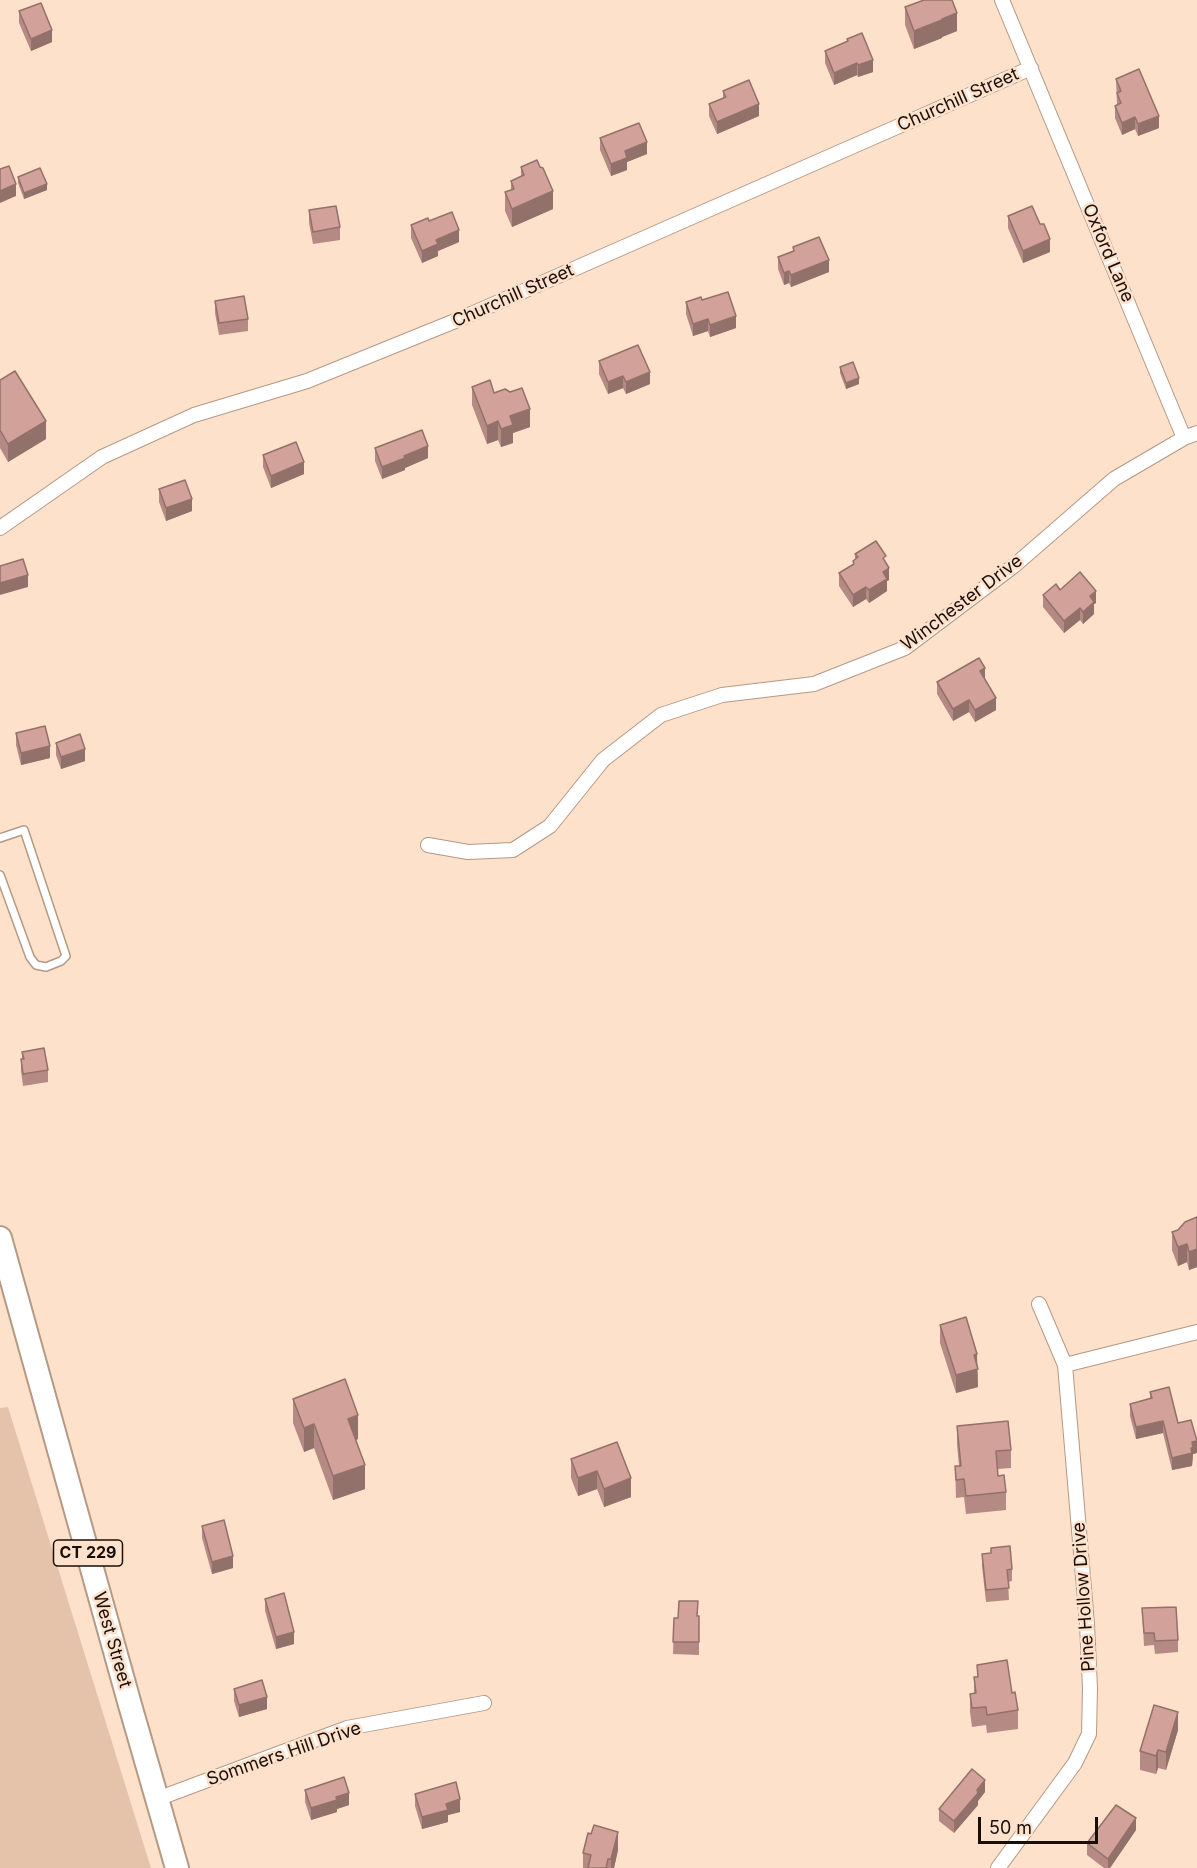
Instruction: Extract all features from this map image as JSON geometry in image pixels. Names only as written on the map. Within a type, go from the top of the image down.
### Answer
[{"type":"main road","name":"West Street","points":[[0,1238],[177,1868]]},
{"type":"street","name":"Oxford Lane","points":[[1002,0],[1191,436]]},
{"type":"street","name":"Churchill Street","points":[[0,528],[102,457],[194,415],[307,381],[460,320],[1031,68]]},
{"type":"street","name":"Winchester Drive","points":[[428,845],[468,852],[513,850],[550,826],[603,760],[661,715],[722,695],[814,684],[905,648],[1015,566],[1114,479],[1191,436]]},
{"type":"street","name":"Pine Hollow Drive","points":[[998,1868],[1076,1763],[1089,1734],[1090,1688],[1087,1624],[1065,1365],[1039,1304]]},
{"type":"street","points":[[1065,1365],[1197,1332]]},
{"type":"street","name":"Sommers Hill Drive","points":[[157,1799],[347,1728],[484,1703]]},
{"type":"lane","points":[[0,838],[24,830],[66,956],[61,961],[46,967],[36,965],[30,957],[0,875]]},
{"type":"shaded area","points":[[8,1407],[151,1868],[0,1868],[0,1408]]},
{"type":"building","points":[[924,0],[952,0],[957,13],[914,31],[905,7]]},
{"type":"building","points":[[41,3],[52,30],[31,39],[19,11]]},
{"type":"building","points":[[862,33],[873,60],[858,65],[857,63],[834,73],[825,51]]},
{"type":"building","points":[[1139,69],[1159,116],[1138,124],[1135,117],[1122,123],[1115,106],[1121,103],[1117,93],[1121,91],[1116,79]]},
{"type":"building","points":[[749,80],[759,104],[717,122],[709,104],[726,97],[723,91]]},
{"type":"building","points":[[639,123],[647,142],[625,151],[627,158],[611,164],[600,138]]},
{"type":"building","points":[[537,160],[553,191],[512,209],[505,192],[514,189],[511,181],[524,175],[521,167]]},
{"type":"building","points":[[9,166],[16,184],[0,191],[0,169]]},
{"type":"building","points":[[40,168],[47,184],[24,193],[18,177]]},
{"type":"building","points":[[336,206],[340,227],[313,232],[309,210]]},
{"type":"building","points":[[1032,206],[1040,224],[1044,224],[1050,239],[1023,251],[1008,216]]},
{"type":"building","points":[[452,212],[459,230],[436,240],[438,244],[422,251],[411,225]]},
{"type":"building","points":[[819,237],[829,260],[791,275],[789,271],[784,273],[778,257],[794,251],[793,247]]},
{"type":"building","points":[[728,292],[736,316],[710,325],[708,319],[693,324],[686,302]]},
{"type":"building","points":[[244,296],[248,319],[219,323],[215,301]]},
{"type":"building","points":[[638,345],[650,372],[626,382],[623,376],[608,382],[599,361]]},
{"type":"building","points":[[853,362],[859,378],[846,383],[840,367]]},
{"type":"building","points":[[15,371],[46,421],[8,444],[0,430],[0,380]]},
{"type":"building","points":[[490,380],[494,393],[505,389],[510,392],[522,388],[530,409],[510,416],[513,425],[501,429],[498,421],[487,426],[472,387]]},
{"type":"building","points":[[422,430],[428,446],[382,467],[375,448]]},
{"type":"building","points":[[296,442],[304,462],[271,476],[263,455]]},
{"type":"building","points":[[185,480],[192,499],[166,508],[159,489]]},
{"type":"building","points":[[876,541],[886,556],[883,558],[889,568],[883,572],[887,579],[869,590],[866,587],[853,595],[839,573],[854,564],[853,561],[858,557],[855,554]]},
{"type":"building","points":[[23,559],[28,575],[0,583],[0,566]]},
{"type":"building","points":[[1080,572],[1096,591],[1090,596],[1094,602],[1083,612],[1080,608],[1064,621],[1043,595],[1056,584],[1060,590]]},
{"type":"building","points":[[979,658],[985,668],[980,671],[996,698],[975,710],[969,700],[953,709],[937,682]]},
{"type":"building","points":[[45,726],[50,746],[21,753],[16,733]]},
{"type":"building","points":[[80,734],[85,749],[61,757],[56,743]]},
{"type":"building","points":[[44,1048],[48,1070],[23,1074],[22,1052]]},
{"type":"building","points":[[1197,1217],[1197,1249],[1189,1252],[1187,1244],[1178,1247],[1172,1232],[1178,1230],[1185,1222]]},
{"type":"building","points":[[966,1317],[977,1354],[974,1355],[978,1369],[956,1375],[940,1325]]},
{"type":"building","points":[[345,1379],[358,1415],[348,1419],[365,1465],[333,1476],[314,1424],[304,1428],[293,1399]]},
{"type":"building","points":[[1169,1387],[1178,1423],[1191,1420],[1197,1441],[1192,1442],[1192,1453],[1172,1458],[1163,1421],[1136,1427],[1130,1404],[1152,1398],[1150,1392]]},
{"type":"building","points":[[1008,1421],[1011,1450],[996,1451],[998,1476],[1004,1475],[1006,1492],[966,1496],[964,1479],[956,1480],[955,1466],[961,1466],[957,1426]]},
{"type":"building","points":[[617,1442],[631,1478],[604,1489],[597,1471],[578,1478],[571,1459]]},
{"type":"building","points":[[224,1520],[233,1556],[212,1562],[202,1526]]},
{"type":"building","points":[[1010,1546],[1012,1569],[1007,1570],[1009,1588],[986,1590],[982,1554],[991,1553],[991,1548]]},
{"type":"building","points":[[284,1593],[294,1632],[276,1637],[265,1599]]},
{"type":"building","points":[[679,1601],[698,1601],[699,1642],[673,1642],[674,1618],[678,1618]]},
{"type":"building","points":[[1176,1607],[1178,1640],[1155,1641],[1154,1633],[1144,1633],[1142,1608]]},
{"type":"building","points":[[1007,1660],[1012,1693],[1015,1692],[1018,1710],[987,1715],[986,1707],[972,1708],[970,1694],[976,1693],[974,1677],[978,1677],[977,1665]]},
{"type":"building","points":[[262,1680],[267,1697],[239,1705],[234,1689]]},
{"type":"building","points":[[1154,1705],[1178,1712],[1166,1752],[1158,1750],[1156,1756],[1140,1751]]},
{"type":"building","points":[[972,1769],[985,1780],[977,1790],[978,1793],[954,1821],[939,1809]]},
{"type":"building","points":[[344,1777],[349,1793],[336,1797],[337,1800],[311,1808],[305,1790]]},
{"type":"building","points":[[456,1782],[460,1799],[446,1804],[448,1810],[422,1817],[415,1794]]},
{"type":"building","points":[[1116,1805],[1136,1818],[1108,1859],[1087,1843]]},
{"type":"building","points":[[594,1825],[618,1832],[611,1859],[608,1859],[606,1868],[588,1868],[591,1855],[583,1853],[588,1833],[591,1834]]}]
